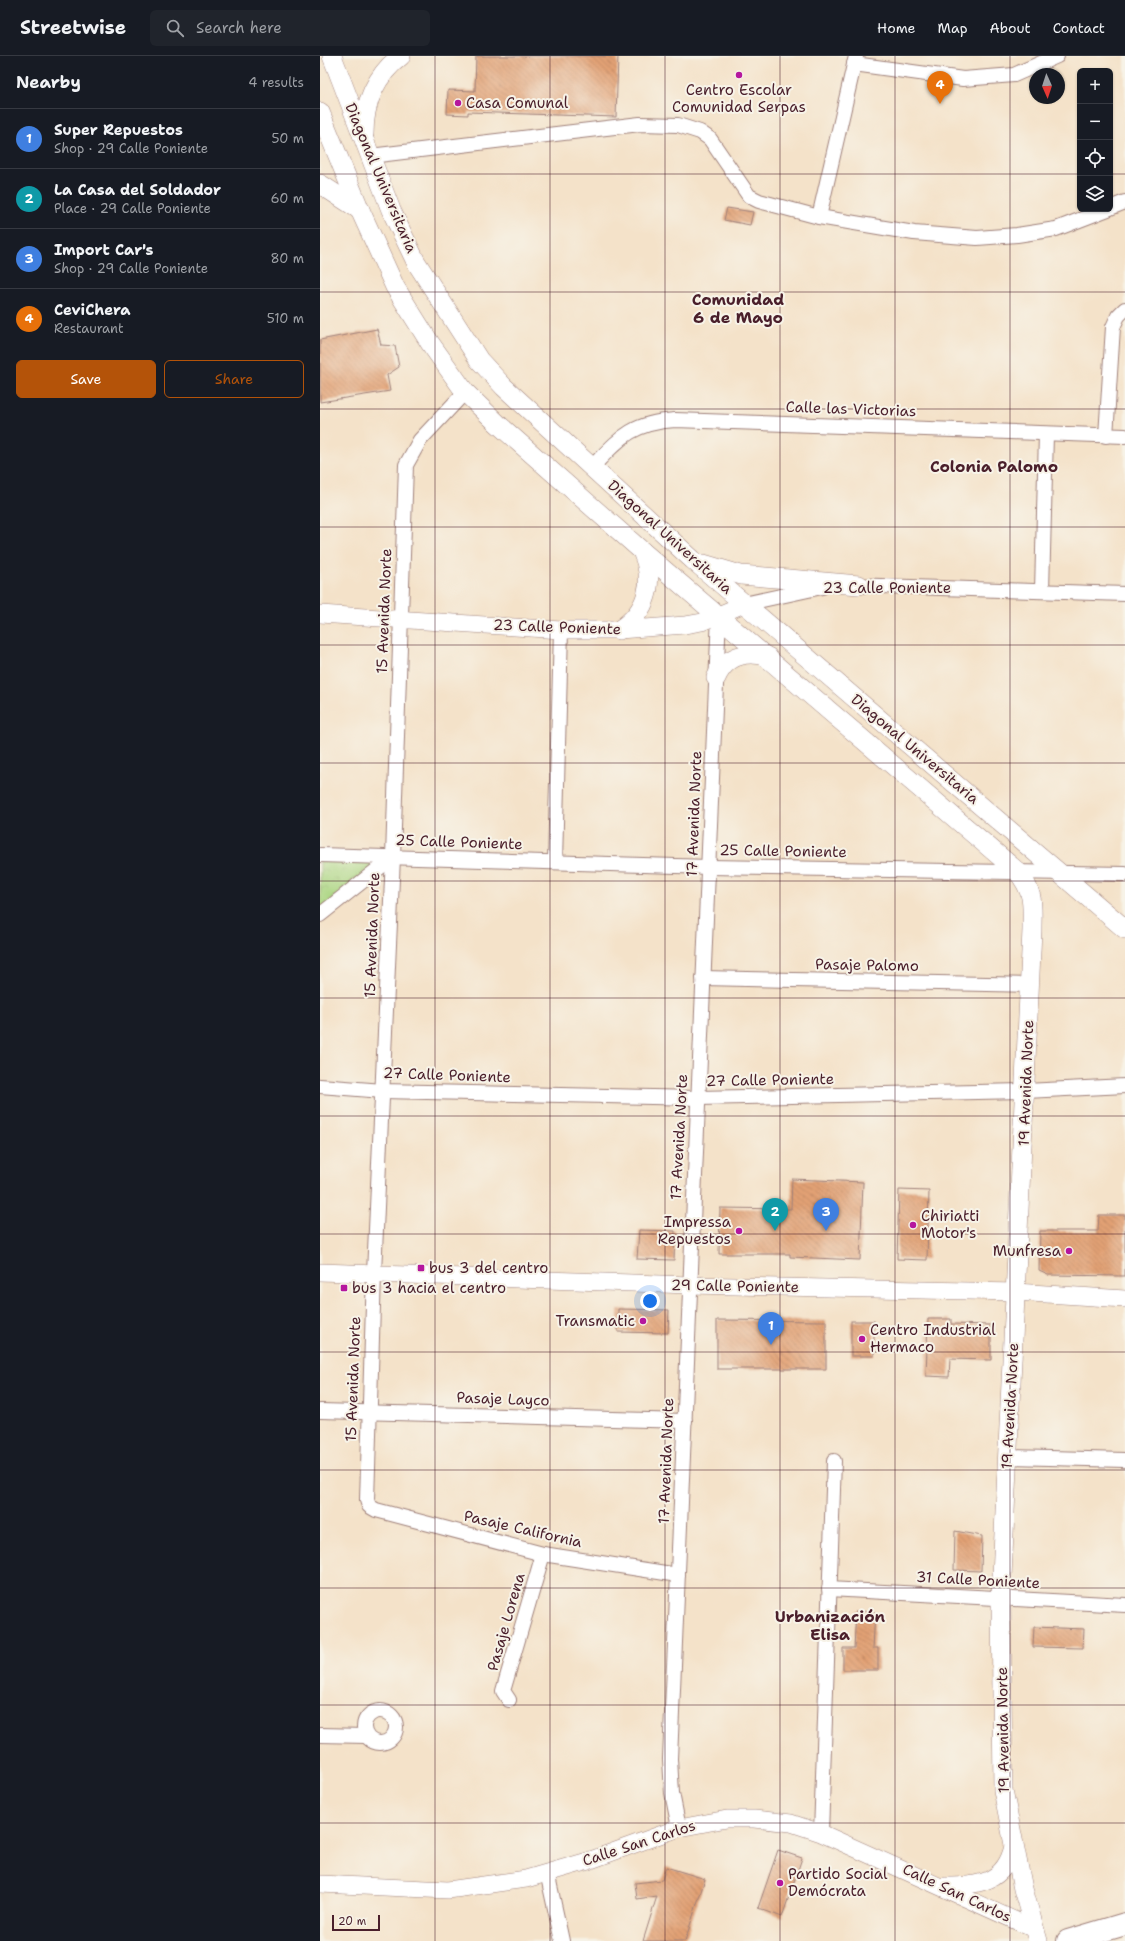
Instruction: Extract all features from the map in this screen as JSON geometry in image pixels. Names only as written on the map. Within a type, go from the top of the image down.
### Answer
[{"type":"main road","name":"Diagonal Universitaria","points":[[332,56],[391,210],[416,262],[479,360],[504,387],[593,466],[693,560],[1060,871],[1125,929]]},
{"type":"main road","points":[[367,149],[364,120],[369,98],[379,79],[393,62],[401,56]]},
{"type":"main road","name":"Diagonal Universitaria","points":[[320,112],[360,210],[395,287],[430,343],[465,392],[498,424],[642,551],[719,615],[1018,872]]},
{"type":"main road","points":[[320,184],[360,210]]},
{"type":"main road","points":[[619,630],[635,618],[641,609],[649,590],[649,570],[642,551]]},
{"type":"main road","points":[[693,560],[711,567],[741,575],[859,585]]},
{"type":"main road","points":[[716,678],[727,663],[738,656],[750,654],[768,658]]},
{"type":"main road","name":"19 Avenida Norte","points":[[1018,872],[1028,885],[1032,900],[1026,1091],[1001,1598],[1003,1790],[1013,1846],[1036,1935]]},
{"type":"main road","points":[[1068,1941],[1125,1924]]},
{"type":"street","points":[[819,217],[855,60],[963,79],[1014,75],[1057,56]]},
{"type":"street","points":[[367,149],[640,124],[678,125],[696,130],[707,137],[749,196],[758,201],[819,217],[914,233],[977,238],[1017,235],[1056,229],[1101,212]]},
{"type":"street","points":[[1113,207],[1125,202]]},
{"type":"street","points":[[1106,436],[1113,327],[1118,316],[1125,309]]},
{"type":"street","name":"15 Avenida Norte","points":[[367,1500],[374,1273],[393,857],[406,465],[420,440],[465,392]]},
{"type":"street","name":"Calle las Victorias","points":[[593,466],[626,433],[642,425],[668,420],[1125,436]]},
{"type":"street","points":[[1042,591],[1046,434]]},
{"type":"street","name":"23 Calle Poniente","points":[[320,614],[401,618],[562,630],[619,630],[702,622],[744,604],[813,588],[859,585],[1125,594]]},
{"type":"street","name":"17 Avenida Norte","points":[[679,1828],[670,1776],[719,615]]},
{"type":"street","points":[[555,862],[562,630]]},
{"type":"street","name":"25 Calle Poniente","points":[[320,855],[709,867],[1018,872],[1060,871],[1125,874]]},
{"type":"street","points":[[320,915],[393,857]]},
{"type":"street","name":"Pasaje Palomo","points":[[703,978],[1030,985]]},
{"type":"street","name":"27 Calle Poniente","points":[[320,1086],[383,1091],[698,1098],[1026,1091],[1125,1086]]},
{"type":"street","name":"29 Calle Poniente","points":[[320,1272],[690,1285],[1015,1292],[1125,1299]]},
{"type":"street","name":"Pasaje Layco","points":[[320,1411],[684,1421]]},
{"type":"street","points":[[1007,1457],[1125,1460]]},
{"type":"street","points":[[822,1832],[834,1460]]},
{"type":"street","name":"Pasaje California","points":[[367,1500],[370,1506],[376,1510],[544,1554],[678,1575]]},
{"type":"street","name":"Pasaje Lorena","points":[[509,1700],[503,1691],[544,1554]]},
{"type":"street","name":"31 Calle Poniente","points":[[829,1589],[1125,1604]]},
{"type":"street","points":[[320,1735],[366,1736]]},
{"type":"street","name":"Calle San Carlos","points":[[320,1884],[448,1890],[526,1879],[588,1861],[679,1828],[727,1819],[754,1819],[790,1823],[822,1832],[939,1886],[1036,1935]]},
{"type":"street","points":[[939,1886],[965,1886],[983,1883],[994,1877],[1004,1868],[1010,1859],[1013,1846]]},
{"type":"street","points":[[547,1872],[562,1941]]},
{"type":"green space","points":[[320,855],[393,857],[320,915]]},
{"type":"building","points":[[476,56],[618,56],[616,117],[468,112],[468,115],[447,114],[448,90],[475,91]]},
{"type":"building","points":[[727,208],[753,212],[750,225],[724,220]]},
{"type":"building","points":[[377,329],[381,345],[395,346],[399,367],[387,375],[390,391],[320,402],[320,340]]},
{"type":"building","points":[[792,1179],[863,1182],[860,1260],[790,1257],[790,1254],[719,1254],[720,1208],[791,1209]]},
{"type":"building","name":"Chiriatti Motor's","points":[[899,1190],[929,1191],[927,1260],[897,1259]]},
{"type":"building","name":"Munfresa","points":[[1099,1215],[1125,1215],[1125,1276],[1048,1275],[1039,1271],[1040,1231],[1098,1231]]},
{"type":"building","points":[[639,1230],[675,1231],[674,1260],[637,1259]]},
{"type":"building","name":"Transmatic","points":[[618,1309],[669,1310],[668,1333],[618,1332]]},
{"type":"building","points":[[928,1319],[951,1319],[951,1324],[991,1325],[991,1360],[950,1359],[949,1377],[926,1376]]},
{"type":"building","points":[[717,1320],[826,1321],[826,1369],[717,1369]]},
{"type":"building","name":"Centro Industrial Hermaco","points":[[851,1321],[874,1321],[874,1356],[851,1356]]},
{"type":"building","points":[[955,1531],[982,1536],[981,1571],[954,1570]]},
{"type":"building","points":[[856,1611],[875,1612],[873,1648],[878,1648],[878,1670],[843,1670],[843,1648],[854,1648]]},
{"type":"building","points":[[1034,1627],[1084,1629],[1083,1648],[1033,1647]]},
{"type":"building","name":"Partido Social Demócrata","points":[[778,1850],[802,1858],[782,1917],[758,1908]]},
{"type":"building","points":[[666,1867],[705,1879],[685,1941],[643,1941],[657,1896],[637,1899],[635,1883],[662,1880]]},
{"type":"place","name":"Centro Escolar Comunidad Serpas","points":[[739,75]]},
{"type":"place","name":"Casa Comunal","points":[[458,103]]},
{"type":"place","name":"CeviChera","points":[[940,104]]},
{"type":"place","name":"Chiriatti Motor's","points":[[913,1225]]},
{"type":"place","name":"Impressa Repuestos","points":[[739,1231]]},
{"type":"place","name":"La Casa del Soldador","points":[[775,1231]]},
{"type":"place","name":"Import Car's","points":[[826,1231]]},
{"type":"place","name":"Munfresa","points":[[1069,1251]]},
{"type":"place","name":"bus 3 del centro","points":[[421,1268]]},
{"type":"place","name":"bus 3 hacia el centro","points":[[344,1288]]},
{"type":"place","name":"Transmatic","points":[[643,1321]]},
{"type":"place","name":"Centro Industrial Hermaco","points":[[862,1339]]},
{"type":"place","name":"Super Repuestos","points":[[771,1345]]},
{"type":"place","name":"Partido Social Demócrata","points":[[780,1883]]},
{"type":"district","name":"Comunidad 6 de Mayo","points":[[738,308]]},
{"type":"district","name":"Colonia Palomo","points":[[994,466]]},
{"type":"district","name":"Urbanización Elisa","points":[[830,1625]]}]
